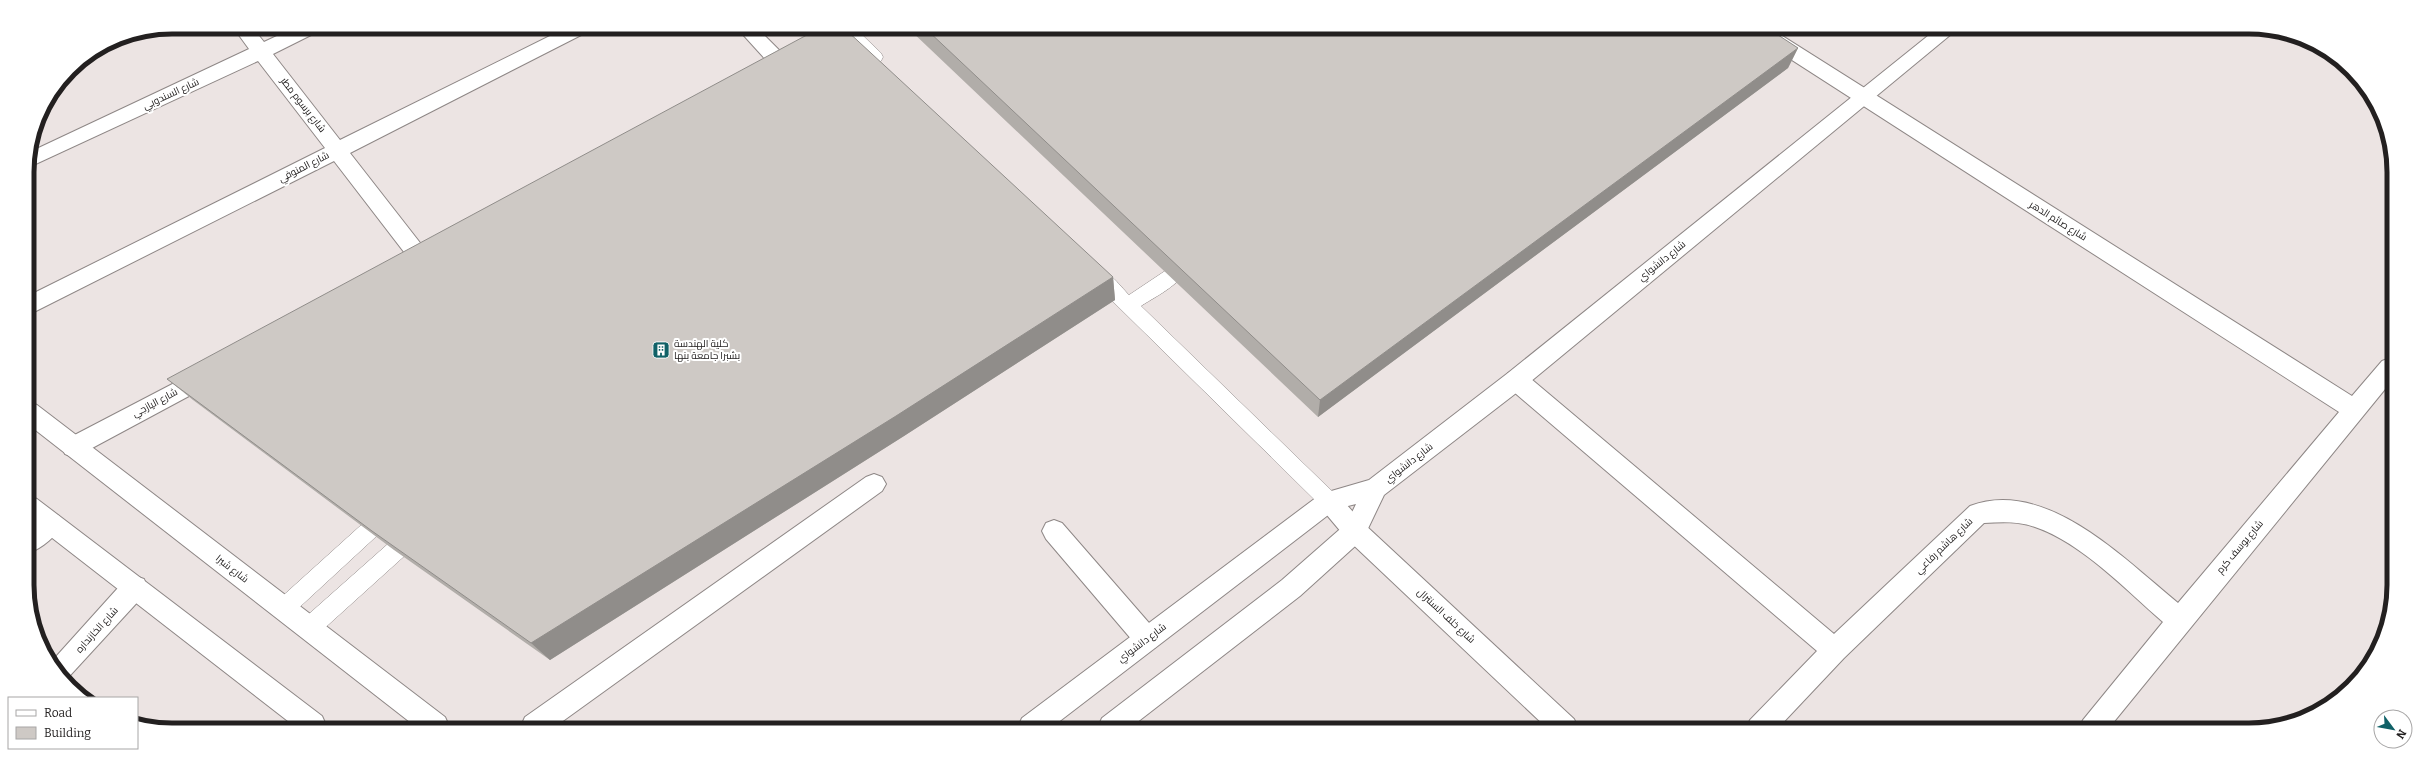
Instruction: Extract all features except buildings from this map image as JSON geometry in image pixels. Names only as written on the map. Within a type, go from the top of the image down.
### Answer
[{"type":"street","name":"شارع برسوم مطر","points":[[248,34],[421,259]]},
{"type":"street","name":"شارع السندوبي","points":[[35,158],[299,34]]},
{"type":"street","name":"شارع المنوفي","points":[[34,303],[568,34]]},
{"type":"street","points":[[752,34],[789,72]]},
{"type":"street","points":[[828,40],[839,34]]},
{"type":"street","name":"شارع صائم الدهر","points":[[1765,34],[2355,410]]},
{"type":"street","name":"شارع دانشواي","points":[[1036,723],[1329,501],[1376,488],[1516,380],[1942,34]]},
{"type":"street","points":[[762,76],[789,72],[802,54]]},
{"type":"street","name":"شارع اليازجي","points":[[73,447],[226,364]]},
{"type":"street","name":"شارع يوسف كرم","points":[[2097,723],[2180,620],[2387,371]]},
{"type":"street","points":[[1516,380],[1836,650]]},
{"type":"street","name":"شارع شبرا","points":[[34,416],[432,723]]},
{"type":"street","points":[[538,723],[874,484]]},
{"type":"street","name":"شارع دانشواي","points":[[1116,723],[1168,681],[1291,588],[1356,531],[1376,488]]},
{"type":"street","name":"شارع خلف السنترال","points":[[1329,501],[1356,531],[1560,723]]},
{"type":"street","points":[[34,510],[310,723]]},
{"type":"street","name":"شارع هاشم رفاعي","points":[[1765,723],[1836,650],[1978,513],[2008,510],[2039,517],[2072,534],[2180,620]]},
{"type":"street","points":[[34,538],[51,523]]},
{"type":"street","points":[[1054,531],[1147,639]]},
{"type":"street","name":"شارع الخازنداره","points":[[62,669],[135,588]]},
{"type":"lane","points":[[854,34],[889,71]]},
{"type":"lane","points":[[1128,305],[1176,273],[1180,261],[1179,254],[1168,244]]},
{"type":"lane","points":[[1086,264],[1329,501]]},
{"type":"lane","points":[[283,608],[403,500]]},
{"type":"lane","points":[[309,628],[430,519]]},
{"type":"place","name":"كلية الهندسة بشبرا جامعة بنها","points":[[661,350]]}]
